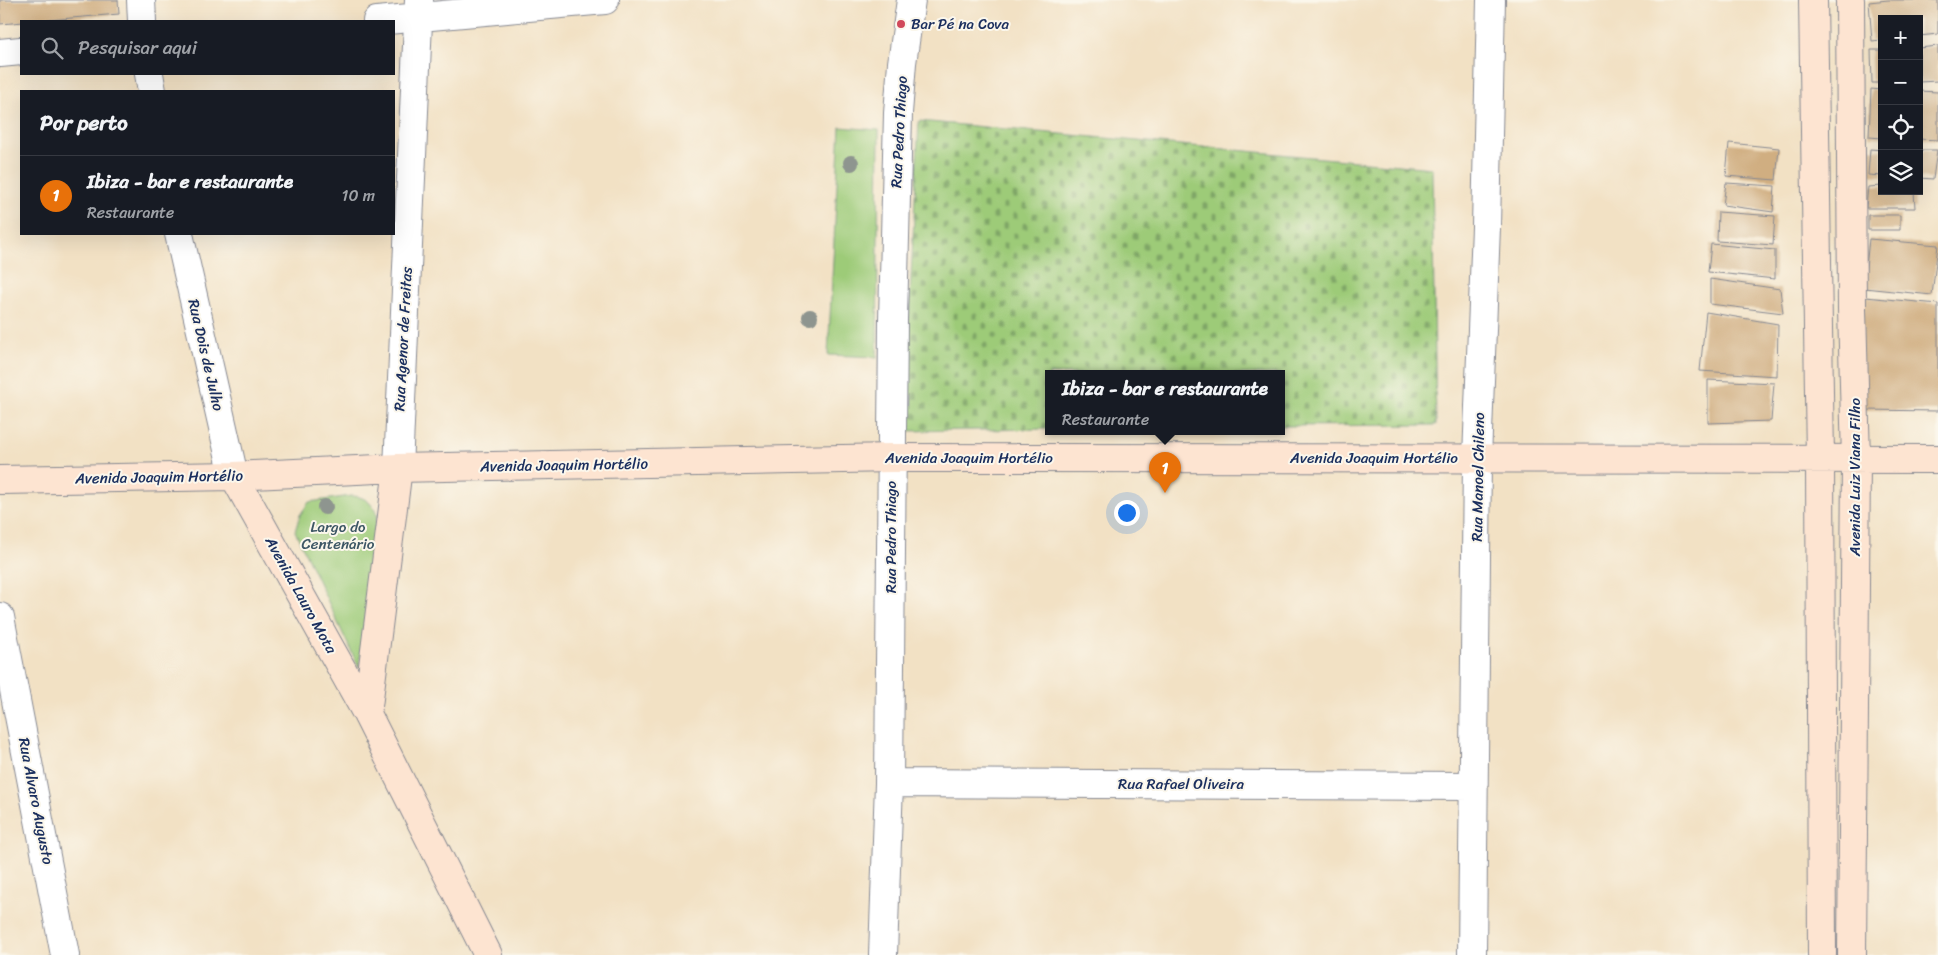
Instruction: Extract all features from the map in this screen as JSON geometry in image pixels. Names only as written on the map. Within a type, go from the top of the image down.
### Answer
[{"type":"street","points":[[141,0],[142,20]]},
{"type":"street","points":[[380,20],[419,9],[605,0]]},
{"type":"street","name":"Rua Pedro Thiago","points":[[883,955],[889,783],[893,310],[899,97],[911,0]]},
{"type":"street","name":"Rua Manoel Chileno","points":[[1472,955],[1478,458],[1491,0]]},
{"type":"street","points":[[1813,0],[1820,458],[1822,955]]},
{"type":"street","name":"Avenida Luiz Viana Filho","points":[[1850,0],[1852,309],[1856,460],[1852,955]]},
{"type":"street","name":"Rua Agenor de Freitas","points":[[398,468],[419,9]]},
{"type":"street","points":[[0,54],[20,51]]},
{"type":"street","points":[[149,75],[152,90]]},
{"type":"street","name":"Rua Dois de Julho","points":[[179,235],[234,476]]},
{"type":"street","name":"Avenida Joaquim Hortélio","points":[[0,480],[234,476],[398,468],[892,458],[1938,459]]},
{"type":"street","points":[[367,714],[398,468]]},
{"type":"street","name":"Avenida Lauro Mota","points":[[234,476],[367,714],[488,955]]},
{"type":"street","name":"Rua Alvaro Augusto","points":[[0,617],[66,955]]},
{"type":"street","name":"Rua Rafael Oliveira","points":[[889,783],[1473,786]]},
{"type":"green space","points":[[919,121],[1432,168],[1436,425],[1285,426],[1285,370],[1045,370],[1045,429],[903,431]]},
{"type":"green space","points":[[840,127],[879,130],[877,357],[828,355]]},
{"type":"green space","name":"Largo do Centenário","points":[[351,496],[360,497],[367,501],[377,515],[359,668],[295,531],[300,515],[309,502]]},
{"type":"building","points":[[0,0],[118,0],[119,14],[48,20],[20,20],[20,22],[0,24]]},
{"type":"building","points":[[1938,0],[1938,34],[1923,36],[1923,15],[1878,15],[1878,40],[1872,41],[1869,2]]},
{"type":"building","points":[[1938,46],[1938,81],[1923,82],[1923,48]]},
{"type":"building","points":[[1871,50],[1878,50],[1878,83],[1872,83]]},
{"type":"building","points":[[1871,89],[1878,90],[1878,138],[1869,137]]},
{"type":"building","points":[[1923,91],[1938,92],[1938,140],[1923,139]]},
{"type":"building","points":[[1729,143],[1779,148],[1776,180],[1726,176]]},
{"type":"building","points":[[1870,149],[1878,150],[1878,176],[1868,175]]},
{"type":"building","points":[[1923,150],[1937,150],[1933,179],[1923,178]]},
{"type":"building","points":[[1726,183],[1775,186],[1773,212],[1723,205]]},
{"type":"building","points":[[1878,186],[1878,195],[1914,195],[1915,208],[1866,208],[1868,187]]},
{"type":"building","points":[[1718,212],[1775,216],[1773,245],[1717,241]]},
{"type":"building","points":[[1868,215],[1900,215],[1900,230],[1868,230]]},
{"type":"building","points":[[1869,239],[1938,245],[1932,295],[1864,288]]},
{"type":"building","points":[[1711,244],[1775,250],[1775,279],[1708,272]]},
{"type":"building","points":[[1710,279],[1780,289],[1783,313],[1710,304]]},
{"type":"building","points":[[1855,296],[1938,304],[1938,411],[1863,410]]},
{"type":"building","points":[[1706,312],[1778,324],[1777,376],[1700,371]]},
{"type":"building","points":[[1708,380],[1774,383],[1771,421],[1708,423]]},
{"type":"place","name":"Bar Pé na Cova","points":[[901,24]]},
{"type":"place","name":"Ibiza - bar e restaurante","points":[[1165,493]]}]
